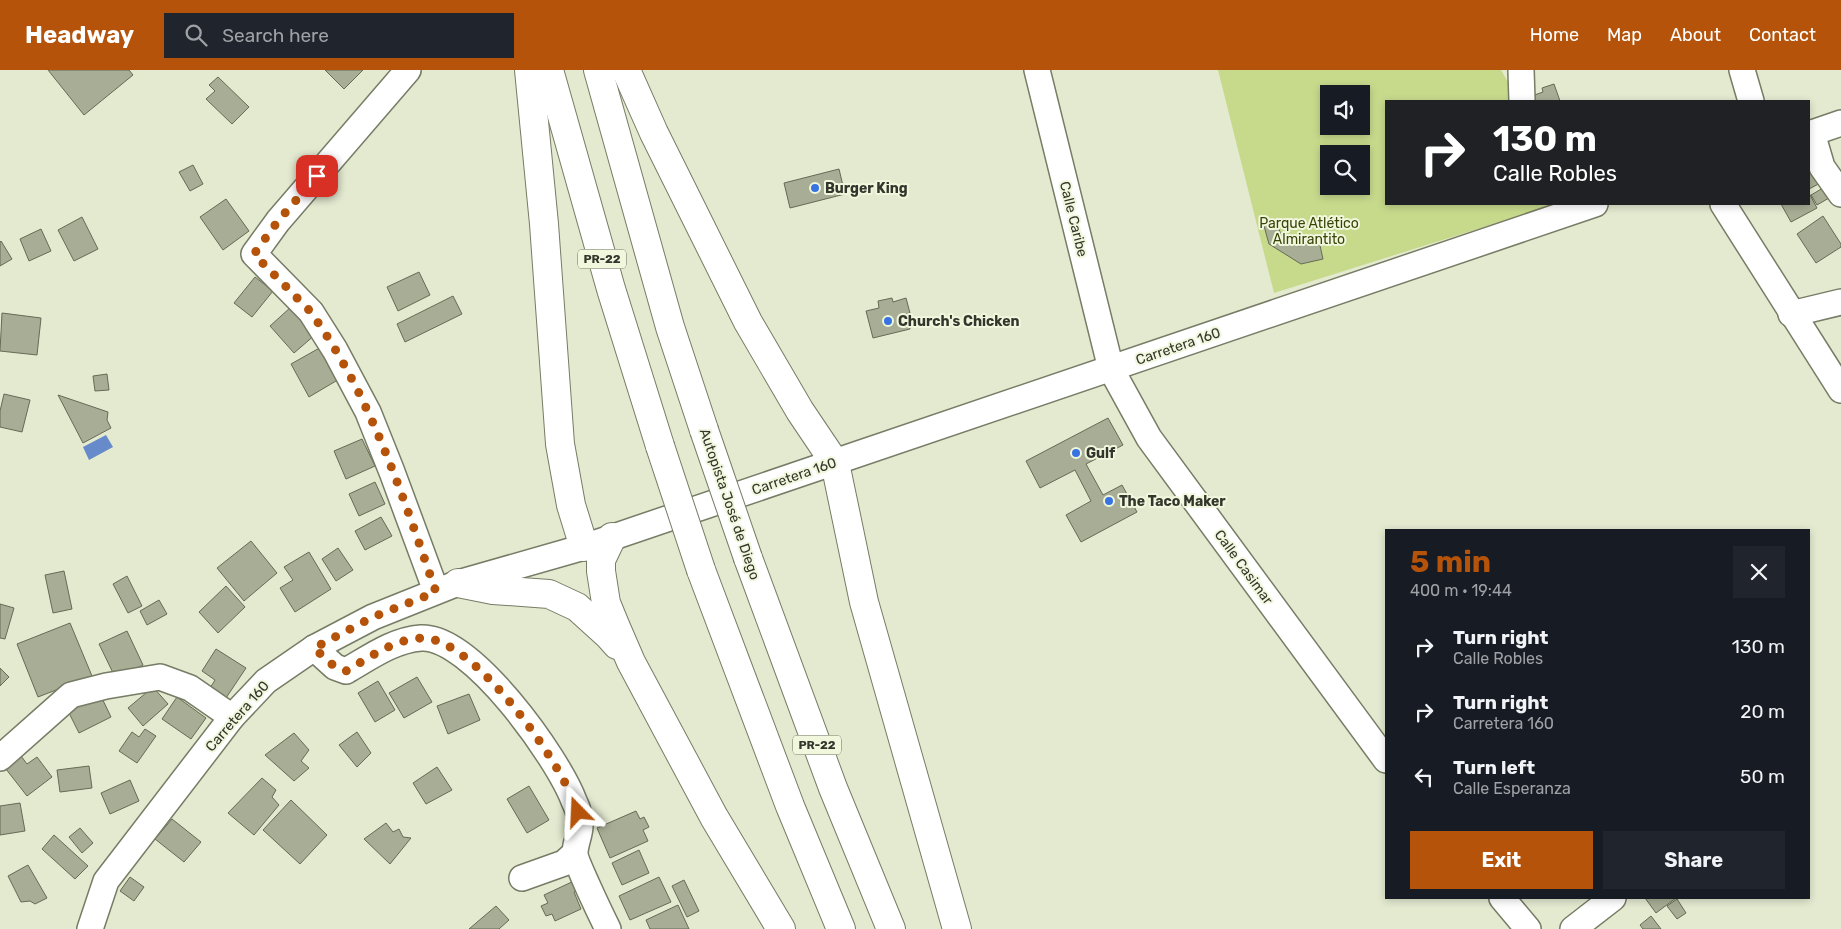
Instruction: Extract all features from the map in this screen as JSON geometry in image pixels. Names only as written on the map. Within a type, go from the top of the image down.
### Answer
[{"type":"highway","points":[[529,70],[544,224],[560,444],[570,505],[584,547]]},
{"type":"highway","name":"PR-22","points":[[549,70],[611,289],[701,570],[790,806],[841,929]]},
{"type":"highway","name":"Autopista José de Diego","points":[[598,70],[670,327],[704,430],[748,558],[833,788],[891,929]]},
{"type":"highway","points":[[626,70],[654,133],[748,322],[800,411],[835,463],[864,602],[957,929]]},
{"type":"highway","points":[[612,537],[601,560],[602,582],[606,602],[631,662],[714,818],[781,929]]},
{"type":"highway","points":[[447,588],[549,594],[577,607],[603,630],[631,662]]},
{"type":"street","points":[[408,70],[278,221],[254,254],[311,312],[336,350],[368,412],[412,524],[447,588]]},
{"type":"street","name":"Calle Caribe","points":[[1037,70],[1111,369]]},
{"type":"street","points":[[1521,70],[1522,100]]},
{"type":"street","points":[[1742,70],[1751,100]]},
{"type":"street","points":[[1841,123],[1810,133],[1822,167],[1841,194]]},
{"type":"street","name":"Carretera 160","points":[[90,929],[106,881],[232,717],[266,681],[314,648],[373,617],[447,588],[584,547],[835,463],[1587,205]]},
{"type":"street","points":[[1725,205],[1841,390]]},
{"type":"street","points":[[1792,314],[1841,302]]},
{"type":"street","name":"Calle Casimar","points":[[1111,369],[1149,438],[1385,759]]},
{"type":"street","points":[[314,648],[335,667],[346,671],[402,642],[423,638],[440,641],[462,654],[507,698],[564,778],[580,823],[574,854],[608,929]]},
{"type":"street","points":[[0,758],[71,695],[106,686],[160,678],[190,688],[232,717]]},
{"type":"street","points":[[522,878],[564,863],[574,854]]},
{"type":"street","points":[[1503,899],[1528,929]]},
{"type":"street","points":[[1573,929],[1612,899]]},
{"type":"green space","name":"Parque Atlético Almirantito","points":[[1218,70],[1501,70],[1513,91],[1515,100],[1385,100],[1385,205],[1554,205],[1274,293]]},
{"type":"water","points":[[106,435],[113,447],[89,460],[83,447]]},
{"type":"building","points":[[48,70],[129,70],[133,75],[84,115]]},
{"type":"building","points":[[325,70],[363,70],[344,89]]},
{"type":"building","points":[[218,77],[249,107],[232,124],[206,99],[215,91],[209,85]]},
{"type":"building","points":[[1554,84],[1560,100],[1530,100],[1529,97],[1543,92],[1542,88]]},
{"type":"building","points":[[1810,158],[1828,179],[1810,188]]},
{"type":"building","points":[[193,165],[203,184],[190,191],[179,172]]},
{"type":"building","name":"Burger King","points":[[839,169],[845,194],[790,208],[784,183]]},
{"type":"building","points":[[1823,188],[1829,198],[1817,205],[1811,195]]},
{"type":"building","points":[[1810,195],[1817,208],[1791,222],[1782,205],[1810,205]]},
{"type":"building","points":[[226,199],[249,231],[223,250],[200,217]]},
{"type":"building","points":[[1823,216],[1841,244],[1841,247],[1816,263],[1797,234]]},
{"type":"building","points":[[82,217],[98,249],[74,261],[58,230]]},
{"type":"building","points":[[1277,223],[1281,235],[1299,246],[1319,241],[1323,259],[1301,264],[1269,244],[1264,226]]},
{"type":"building","points":[[41,229],[51,251],[29,261],[20,239]]},
{"type":"building","points":[[0,242],[12,259],[0,266]]},
{"type":"building","points":[[419,272],[430,295],[398,311],[387,287]]},
{"type":"building","points":[[255,277],[273,291],[252,317],[234,303]]},
{"type":"building","points":[[453,296],[462,314],[405,342],[397,324]]},
{"type":"building","name":"Church's Chicken","points":[[892,298],[893,302],[906,298],[910,313],[906,314],[910,329],[873,338],[866,311],[879,308],[878,301]]},
{"type":"building","points":[[291,307],[316,334],[294,353],[270,326]]},
{"type":"building","points":[[2,313],[41,318],[37,355],[0,351]]},
{"type":"building","points":[[323,346],[341,378],[309,397],[291,364]]},
{"type":"building","points":[[107,374],[109,390],[95,391],[93,376]]},
{"type":"building","points":[[4,394],[30,400],[22,432],[0,427],[0,411]]},
{"type":"building","points":[[58,395],[108,412],[107,420],[111,428],[83,443]]},
{"type":"building","points":[[1108,418],[1123,445],[1086,464],[1103,495],[1122,485],[1137,512],[1081,542],[1066,515],[1091,501],[1075,470],[1040,488],[1026,461]]},
{"type":"building","points":[[362,439],[375,466],[346,479],[334,451]]},
{"type":"building","points":[[375,482],[385,504],[359,516],[349,494]]},
{"type":"building","points":[[381,517],[392,536],[365,550],[355,531]]},
{"type":"building","points":[[251,541],[277,573],[244,601],[217,568]]},
{"type":"building","points":[[338,548],[353,570],[336,581],[322,559]]},
{"type":"building","points":[[309,552],[331,589],[295,612],[280,588],[293,580],[284,567]]},
{"type":"building","points":[[64,571],[72,609],[53,613],[45,575]]},
{"type":"building","points":[[127,576],[142,606],[128,613],[113,584]]},
{"type":"building","points":[[226,586],[245,607],[218,633],[199,612]]},
{"type":"building","points":[[159,600],[167,614],[147,625],[140,611]]},
{"type":"building","points":[[0,604],[14,608],[5,639],[0,638]]},
{"type":"building","points":[[70,623],[92,676],[38,697],[17,644]]},
{"type":"building","points":[[127,631],[143,665],[116,679],[99,644]]},
{"type":"building","points":[[216,649],[246,668],[226,698],[210,688],[215,680],[202,671]]},
{"type":"building","points":[[0,668],[9,677],[0,686]]},
{"type":"building","points":[[417,677],[432,702],[404,718],[389,693]]},
{"type":"building","points":[[378,681],[395,710],[375,722],[358,693]]},
{"type":"building","points":[[153,687],[168,704],[143,726],[128,708]]},
{"type":"building","points":[[99,692],[111,717],[79,733],[66,707]]},
{"type":"building","points":[[469,694],[480,720],[448,734],[437,706]]},
{"type":"building","points":[[177,697],[206,718],[191,739],[162,719]]},
{"type":"building","points":[[145,729],[156,736],[137,763],[119,751],[132,732],[139,737]]},
{"type":"building","points":[[357,732],[371,753],[357,767],[339,745]]},
{"type":"building","points":[[294,733],[309,750],[301,761],[309,768],[294,781],[265,755]]},
{"type":"building","points":[[18,752],[27,764],[37,757],[52,777],[27,796],[2,764]]},
{"type":"building","points":[[89,766],[92,788],[60,792],[57,770]]},
{"type":"building","points":[[437,767],[452,790],[426,804],[413,783]]},
{"type":"building","points":[[262,778],[276,790],[272,797],[279,805],[254,835],[228,813]]},
{"type":"building","points":[[130,780],[139,801],[110,814],[101,793]]},
{"type":"building","points":[[529,786],[549,820],[527,833],[507,799]]},
{"type":"building","points":[[291,800],[327,835],[300,864],[263,830]]},
{"type":"building","points":[[20,803],[25,831],[0,835],[0,806]]},
{"type":"building","points":[[636,811],[640,819],[644,817],[649,827],[643,830],[648,841],[610,858],[597,828]]},
{"type":"building","points":[[172,819],[201,842],[184,862],[155,839]]},
{"type":"building","points":[[386,823],[393,832],[399,829],[403,837],[411,838],[390,864],[364,839]]},
{"type":"building","points":[[80,828],[93,843],[82,853],[69,837]]},
{"type":"building","points":[[54,835],[88,866],[75,879],[42,849]]},
{"type":"building","points":[[639,850],[649,873],[622,885],[612,863]]},
{"type":"building","points":[[28,865],[47,898],[35,904],[30,901],[21,902],[8,876]]},
{"type":"building","points":[[130,877],[144,887],[134,901],[120,891]]},
{"type":"building","points":[[659,877],[671,902],[630,920],[619,896]]},
{"type":"building","points":[[576,880],[580,889],[574,892],[581,909],[555,921],[552,914],[546,916],[541,906],[548,903],[544,895]]},
{"type":"building","points":[[684,880],[699,911],[687,917],[672,886]]},
{"type":"building","points":[[1646,899],[1675,899],[1656,913]]},
{"type":"building","points":[[1677,899],[1686,913],[1677,919],[1667,906]]},
{"type":"building","points":[[678,905],[689,929],[650,929],[646,920]]},
{"type":"building","points":[[496,906],[509,920],[499,929],[469,929]]},
{"type":"building","points":[[1651,916],[1661,929],[1643,929],[1640,925]]},
{"type":"place","name":"Burger King","points":[[815,188]]},
{"type":"place","name":"Church's Chicken","points":[[888,321]]},
{"type":"place","name":"Gulf","points":[[1076,453]]},
{"type":"place","name":"The Taco Maker","points":[[1109,501]]},
{"type":"route","points":[[317,176],[278,221],[254,254],[311,312],[336,350],[368,412],[412,524],[436,592],[373,617],[314,648],[335,667],[346,671],[385,649],[402,642],[423,638],[440,641],[462,654],[487,676],[507,698],[534,734],[564,778],[578,812]]}]
